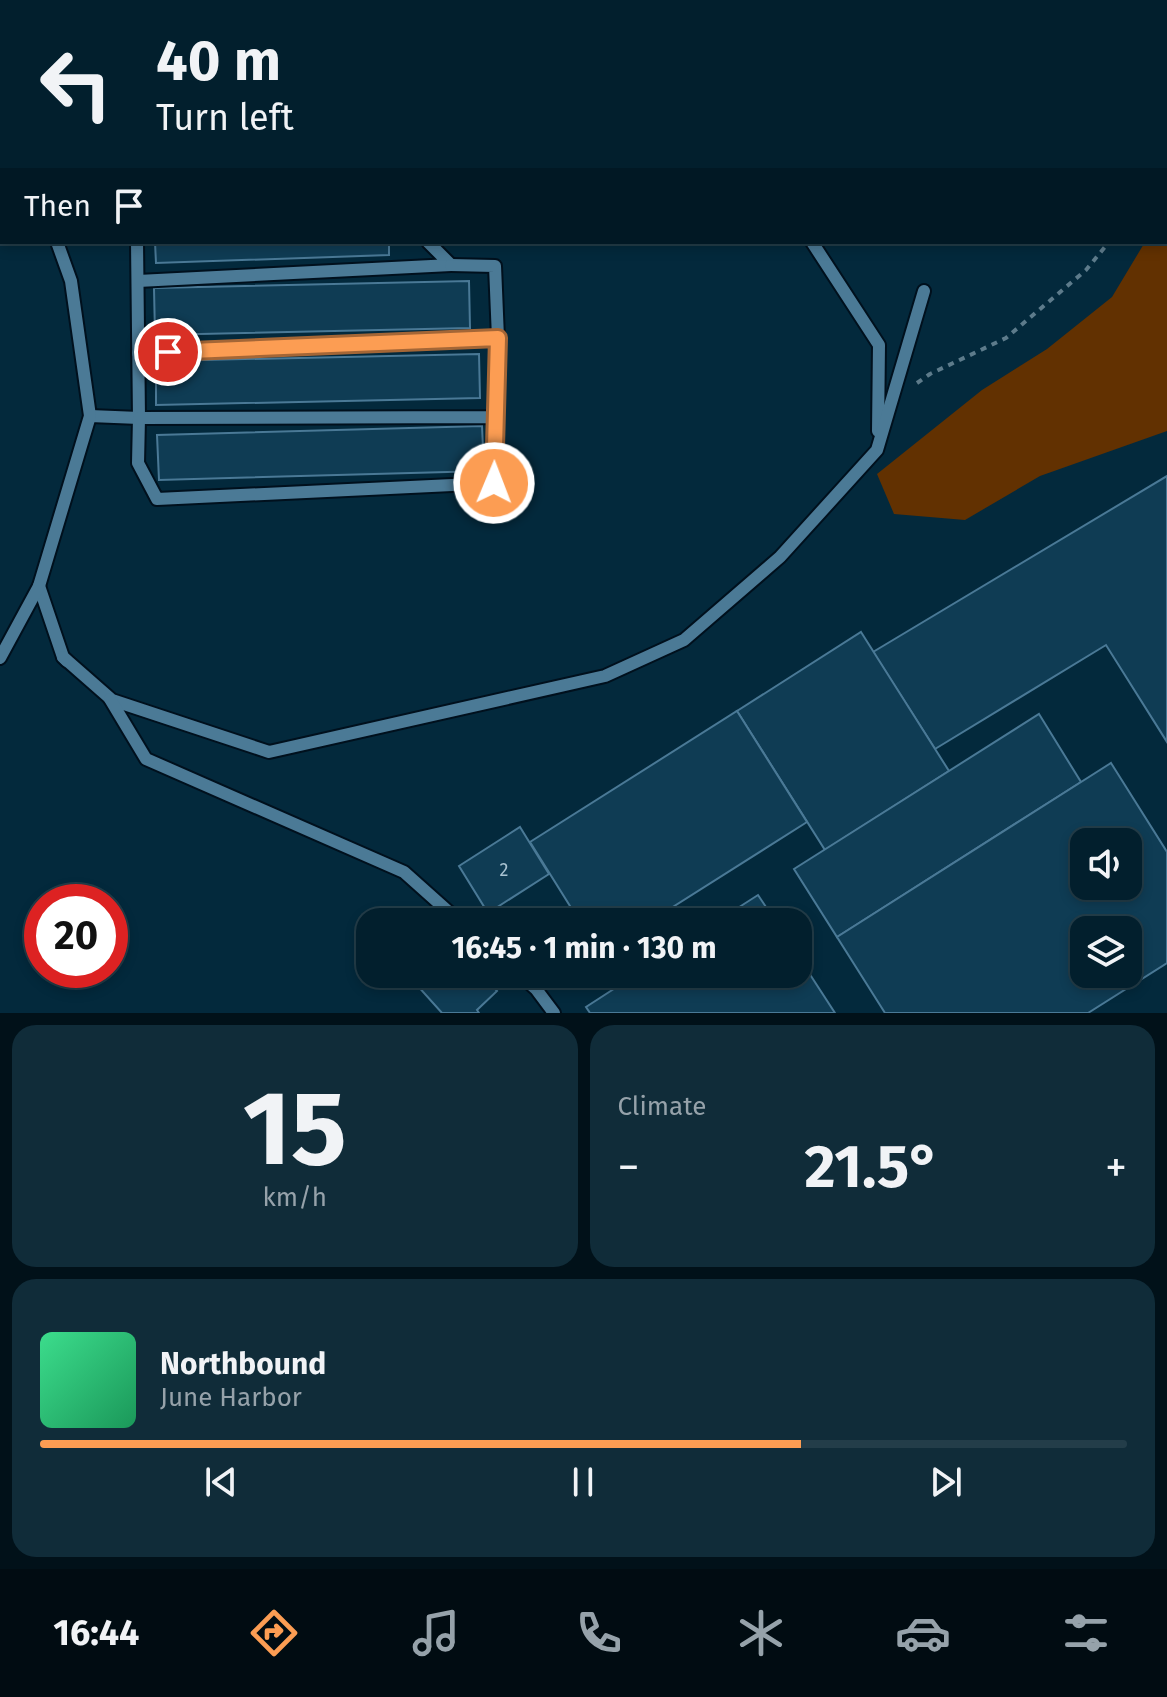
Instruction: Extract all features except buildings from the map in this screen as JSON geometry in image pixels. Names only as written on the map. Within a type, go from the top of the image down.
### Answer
[{"type":"lane","points":[[0,658],[39,586],[90,416],[71,281],[58,244]]},
{"type":"lane","points":[[137,244],[138,463],[157,499],[494,483],[498,338],[495,266],[451,265],[138,281]]},
{"type":"lane","points":[[430,244],[451,265]]},
{"type":"lane","points":[[813,244],[879,345],[877,450]]},
{"type":"lane","points":[[112,700],[269,752],[605,676],[684,640],[780,557],[877,450],[924,291]]},
{"type":"lane","points":[[138,353],[498,338]]},
{"type":"lane","points":[[90,416],[495,417]]},
{"type":"lane","points":[[39,586],[63,657],[112,700],[146,759],[404,872],[444,908]]},
{"type":"lane","points":[[535,988],[554,1013]]},
{"type":"path","points":[[892,400],[930,374],[1006,338],[1086,270],[1107,244]]},
{"type":"shaded area","points":[[1144,244],[1167,244],[1167,431],[1040,476],[965,520],[894,514],[877,474],[982,390],[1047,349],[1112,297]]},
{"type":"route","points":[[168,352],[498,338],[494,483]]}]
